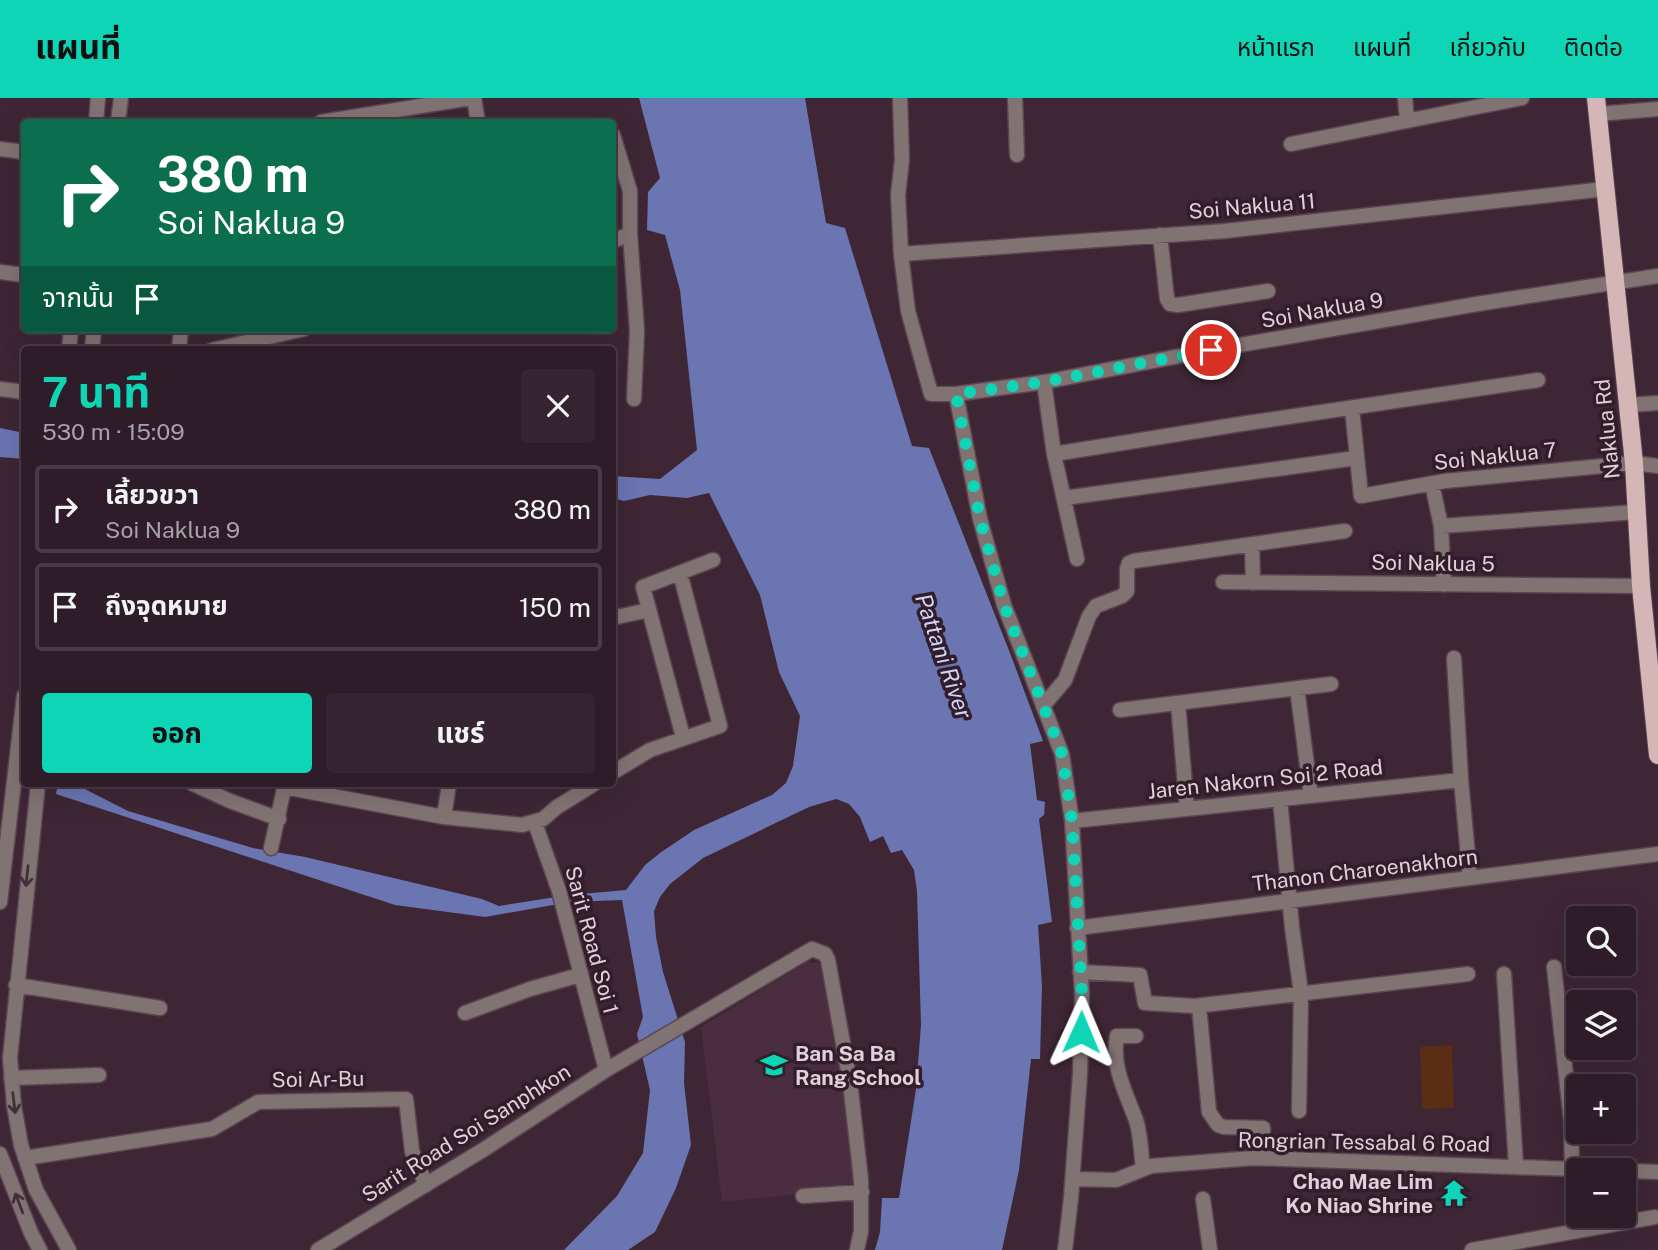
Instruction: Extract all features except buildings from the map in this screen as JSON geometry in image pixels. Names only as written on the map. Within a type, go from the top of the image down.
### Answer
[{"type":"main road","name":"Naklua Rd","points":[[1597,106],[1634,463],[1642,586],[1653,650],[1658,755]]},
{"type":"street","points":[[96,119],[98,98]]},
{"type":"street","points":[[118,119],[121,98]]},
{"type":"street","points":[[349,119],[473,98],[477,119]]},
{"type":"street","points":[[901,98],[902,160],[898,195],[901,254]]},
{"type":"street","points":[[1015,98],[1017,155]]},
{"type":"street","points":[[1405,98],[1407,121]]},
{"type":"street","points":[[1291,144],[1522,98]]},
{"type":"street","points":[[1597,106],[1658,109]]},
{"type":"street","points":[[616,142],[629,191],[637,331],[634,399]]},
{"type":"street","points":[[0,149],[21,152]]},
{"type":"street","name":"Soi Naklua 11","points":[[901,254],[1160,235],[1414,211],[1605,189]]},
{"type":"street","points":[[616,239],[630,234]]},
{"type":"street","points":[[1160,235],[1167,299],[1170,304],[1268,291]]},
{"type":"street","name":"Soi Naklua 9","points":[[901,254],[908,311],[931,394],[956,394],[1044,382],[1264,341],[1658,276]]},
{"type":"street","points":[[0,272],[21,275]]},
{"type":"street","points":[[234,346],[284,333]]},
{"type":"street","points":[[1054,454],[1538,380]]},
{"type":"street","points":[[1044,382],[1054,454],[1077,559]]},
{"type":"street","points":[[0,389],[21,392]]},
{"type":"street","points":[[956,394],[980,519],[1004,605],[1062,754],[1072,821],[1080,972],[1080,1074],[1065,1250]]},
{"type":"street","points":[[1628,405],[1658,403]]},
{"type":"street","name":"Soi Naklua 7","points":[[1352,408],[1361,496],[1432,484],[1634,463],[1658,466]]},
{"type":"street","points":[[1064,498],[1349,458]]},
{"type":"street","points":[[1432,484],[1441,526],[1444,585]]},
{"type":"street","points":[[1441,526],[1637,512]]},
{"type":"street","points":[[1043,706],[1065,680],[1089,617],[1096,606],[1127,592],[1126,569],[1129,563],[1345,530]]},
{"type":"street","points":[[1252,544],[1253,583]]},
{"type":"street","points":[[683,737],[643,587],[713,560]]},
{"type":"street","points":[[616,771],[650,750],[720,726],[680,573]]},
{"type":"street","name":"Soi Naklua 5","points":[[1223,582],[1642,586]]},
{"type":"street","points":[[616,617],[649,610]]},
{"type":"street","points":[[1454,658],[1470,878]]},
{"type":"street","points":[[1119,710],[1331,684]]},
{"type":"street","points":[[1297,688],[1311,796]]},
{"type":"street","points":[[1178,703],[1187,808]]},
{"type":"street","points":[[0,901],[4,823],[21,715]]},
{"type":"street","name":"Jaren Nakorn Soi 2 Road","points":[[1072,821],[1461,780]]},
{"type":"street","points":[[38,787],[16,985],[11,1078],[23,1151],[36,1190],[69,1250]]},
{"type":"street","points":[[198,787],[230,802],[279,819]]},
{"type":"street","points":[[271,848],[285,787]]},
{"type":"street","points":[[290,787],[444,817],[522,825],[536,823],[590,787]]},
{"type":"street","points":[[444,817],[449,787]]},
{"type":"street","points":[[1280,799],[1301,993],[1298,1111]]},
{"type":"street","points":[[4,823],[32,831]]},
{"type":"street","name":"Sarit Road Soi 1","points":[[536,823],[559,891],[606,1070]]},
{"type":"street","name":"Thanon Charoenakhorn","points":[[1077,928],[1658,854]]},
{"type":"street","name":"Sarit Road Soi Sanphkon","points":[[318,1250],[426,1185],[606,1070],[806,951],[818,950],[825,954],[828,960],[850,1082],[862,1192]]},
{"type":"street","points":[[1554,967],[1571,1121],[1572,1158]]},
{"type":"street","points":[[1080,972],[1140,975],[1145,1003],[1199,1006],[1468,974]]},
{"type":"street","points":[[1504,974],[1516,1166]]},
{"type":"street","points":[[466,1013],[530,989],[580,975]]},
{"type":"street","points":[[16,985],[160,1009]]},
{"type":"street","points":[[1199,1006],[1209,1112],[1218,1125],[1263,1128],[1263,1158]]},
{"type":"street","points":[[1136,1036],[1116,1036],[1115,1043],[1120,1082],[1136,1122],[1143,1169]]},
{"type":"street","points":[[11,1078],[99,1074]]},
{"type":"street","name":"Soi Ar-Bu","points":[[23,1151],[212,1129],[258,1101],[406,1099],[411,1152],[426,1185]]},
{"type":"street","points":[[23,1151],[0,1153],[40,1250]]},
{"type":"street","name":"Rongrian Tessabal 6 Road","points":[[1073,1180],[1116,1180],[1151,1166],[1263,1158],[1566,1168]]},
{"type":"street","name":"Rongrian Tessabal 6 Road","points":[[1636,1171],[1658,1172]]},
{"type":"street","points":[[803,1196],[862,1192],[857,1250]]},
{"type":"street","points":[[1203,1199],[1210,1250]]},
{"type":"street","points":[[1472,1250],[1655,1217]]},
{"type":"shaded area","name":"Ban Sa Ba Rang School","points":[[807,962],[818,963],[826,968],[849,1103],[855,1188],[722,1202],[701,1027]]},
{"type":"shaded area","points":[[1452,1045],[1454,1108],[1422,1109],[1420,1047]]},
{"type":"water","name":"Pattani River","points":[[639,98],[805,98],[826,223],[845,228],[912,446],[929,448],[1043,741],[1030,744],[1037,800],[1045,802],[1044,815],[1039,819],[1052,922],[1038,925],[1042,986],[1040,1059],[1031,1059],[1019,1170],[1002,1250],[875,1250],[880,1232],[882,1198],[899,1198],[916,1089],[921,1025],[917,891],[914,870],[902,850],[891,853],[883,836],[870,842],[860,817],[849,804],[836,799],[809,807],[703,858],[670,884],[660,897],[654,911],[656,937],[663,972],[685,1042],[684,1083],[691,1145],[676,1188],[655,1232],[628,1250],[564,1250],[617,1196],[643,1153],[650,1090],[637,1034],[643,1017],[622,900],[570,902],[485,917],[395,905],[56,794],[57,787],[81,787],[128,811],[253,848],[305,857],[482,899],[499,906],[569,895],[626,890],[645,865],[694,830],[772,795],[786,783],[793,766],[800,716],[779,672],[760,595],[709,493],[687,498],[650,495],[624,501],[616,499],[616,476],[660,479],[697,450],[680,290],[665,235],[647,230],[648,192],[660,178]]},
{"type":"water","points":[[0,428],[21,432],[21,459],[0,457]]},
{"type":"place","name":"Ban Sa Ba Rang School","points":[[774,1065]]},
{"type":"place","name":"Chao Mae Lim Ko Niao Shrine","points":[[1454,1193]]},
{"type":"route","points":[[1081,1032],[1082,995],[1072,821],[1062,754],[1004,605],[980,519],[956,394],[1044,382],[1211,350]]}]
